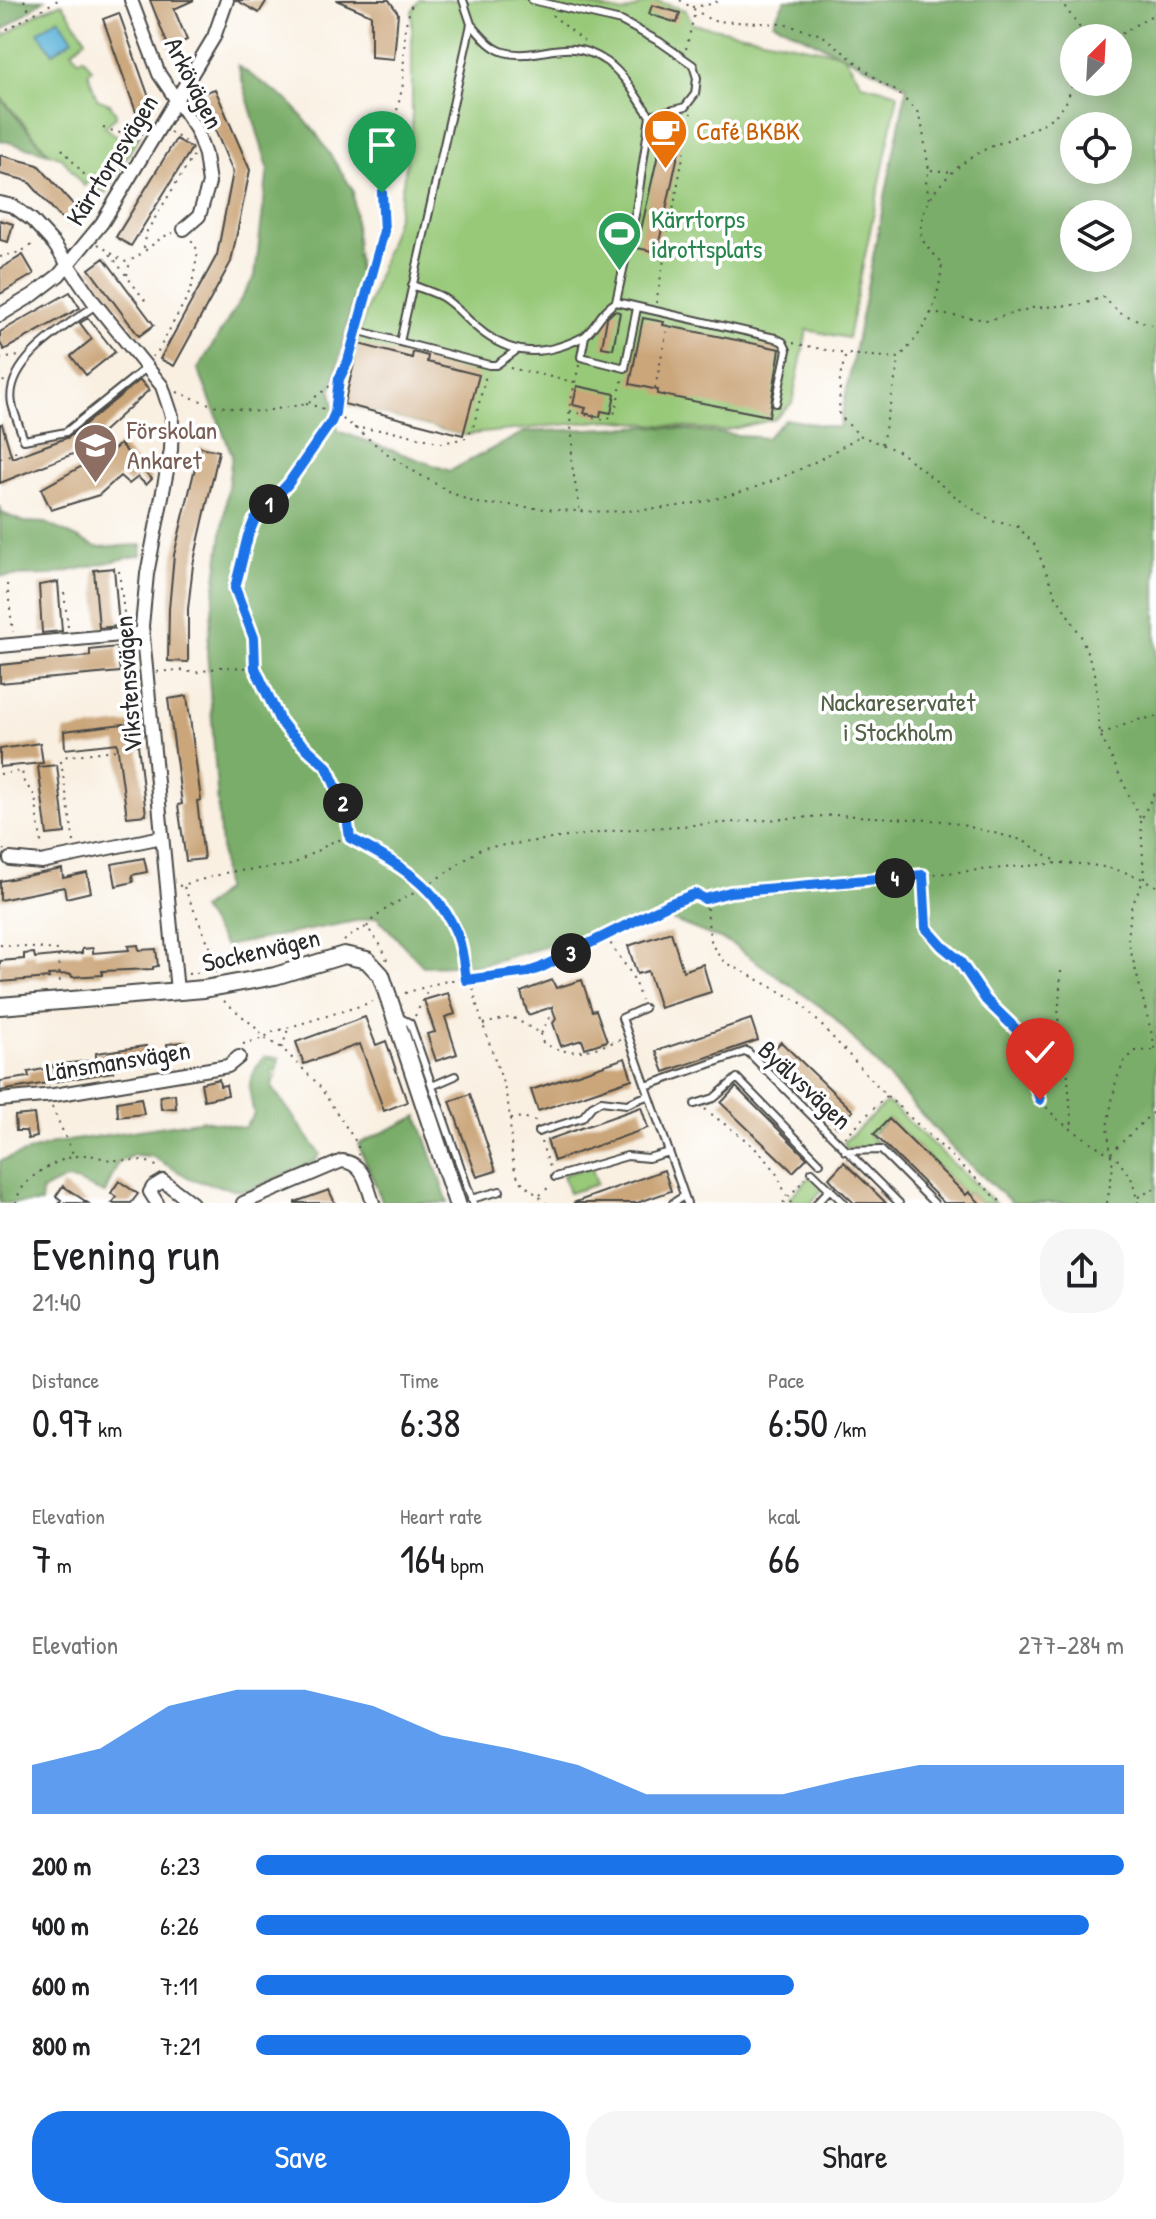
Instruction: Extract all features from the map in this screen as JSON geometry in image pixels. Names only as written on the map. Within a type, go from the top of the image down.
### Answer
[{"type":"street","name":"Arkövägen","points":[[131,0],[159,74],[196,129],[205,155],[209,183],[199,216],[184,229]]},
{"type":"street","name":"Kärrtorpsvägen","points":[[0,315],[59,275],[91,238],[214,37],[227,0]]},
{"type":"street","name":"Vikstensvägen","points":[[0,203],[13,206],[48,237],[69,263],[96,305],[162,386],[172,416],[171,450],[147,574],[143,633],[176,984]]},
{"type":"street","points":[[0,646],[143,633]]},
{"type":"street","points":[[10,859],[44,862],[162,837]]},
{"type":"street","name":"Sockenvägen","points":[[0,1006],[176,984],[275,976],[344,955],[367,960],[381,975],[401,1013],[467,1202]]},
{"type":"street","name":"Länsmansvägen","points":[[0,1100],[46,1096],[228,1066],[239,1057]]},
{"type":"street","points":[[243,1203],[342,1161],[355,1164],[362,1172],[373,1203]]},
{"type":"street","points":[[157,1203],[150,1192],[163,1181],[192,1203]]},
{"type":"lane","points":[[463,0],[471,24],[491,45],[504,52],[567,48],[586,52],[620,73],[650,116],[636,210],[616,302]]},
{"type":"lane","points":[[532,0],[621,21],[693,65],[697,78],[695,94],[685,107],[650,116]]},
{"type":"lane","points":[[400,342],[471,24]]},
{"type":"lane","points":[[412,285],[443,297],[480,331],[517,350],[555,349],[585,336],[597,324],[604,309],[616,302],[775,338],[783,342],[787,350],[776,403]]},
{"type":"lane","points":[[96,305],[32,354],[13,378],[11,402],[24,440],[66,432],[147,367]]},
{"type":"lane","points":[[585,336],[581,357],[625,368],[637,308]]},
{"type":"lane","points":[[360,331],[492,365],[517,350]]},
{"type":"lane","points":[[644,1008],[622,1018],[686,1199],[673,1203]]},
{"type":"lane","points":[[401,1013],[410,1023],[467,1202],[500,1191]]},
{"type":"lane","name":"Byälvsvägen","points":[[646,1086],[747,1051],[899,1203]]},
{"type":"lane","points":[[432,1086],[455,1076]]},
{"type":"lane","name":"Byälvsvägen","points":[[697,1103],[714,1098],[737,1078],[820,1163]]},
{"type":"lane","points":[[538,1132],[582,1118],[601,1101],[627,1104],[649,1095]]},
{"type":"lane","name":"Byälvsvägen","points":[[845,1151],[881,1150],[934,1203]]},
{"type":"lane","points":[[555,1177],[627,1156],[648,1158],[669,1152]]},
{"type":"lane","points":[[812,1172],[844,1203]]},
{"type":"lane","points":[[817,1203],[830,1189]]},
{"type":"path","points":[[24,0],[32,14]]},
{"type":"path","points":[[0,33],[58,0]]},
{"type":"path","points":[[350,838],[346,810],[327,767],[279,719],[255,668],[254,638],[235,588],[248,536],[261,512],[288,484],[335,413],[339,379],[348,361],[384,231],[384,169],[403,84],[405,27],[412,0]]},
{"type":"path","points":[[680,0],[712,21],[784,24],[822,35],[896,91],[917,111],[929,170],[926,181],[929,200]]},
{"type":"path","points":[[692,7],[720,0]]},
{"type":"path","points":[[1060,0],[1077,24]]},
{"type":"path","points":[[683,57],[695,11]]},
{"type":"path","points":[[1132,27],[1156,15]]},
{"type":"path","points":[[553,16],[589,45],[599,58]]},
{"type":"path","points":[[654,312],[695,94]]},
{"type":"path","points":[[882,445],[899,358],[922,333],[940,289],[942,262],[923,241],[921,220],[929,200],[954,172],[979,153],[1048,119],[1063,107],[1067,96]]},
{"type":"path","points":[[103,128],[127,135],[158,132],[197,148],[147,231],[143,249]]},
{"type":"path","points":[[62,149],[114,205]]},
{"type":"path","points":[[929,170],[954,172]]},
{"type":"path","points":[[127,276],[131,261],[162,236],[184,229],[198,251],[191,290],[158,351]]},
{"type":"path","points":[[0,257],[20,252],[48,237]]},
{"type":"path","points":[[91,238],[124,262],[131,261]]},
{"type":"path","points":[[98,251],[108,251]]},
{"type":"path","points":[[108,251],[147,303]]},
{"type":"path","points":[[930,313],[988,320],[1032,308],[1084,304],[1103,297],[1120,313],[1156,327]]},
{"type":"path","points":[[655,388],[670,316]]},
{"type":"path","points":[[783,342],[846,354],[899,358]]},
{"type":"path","points":[[0,359],[32,354]]},
{"type":"path","points":[[846,354],[840,377],[839,415],[859,435],[900,452],[991,521],[1017,526],[1035,545],[1056,596],[1081,636],[1095,673],[1100,734],[1141,820],[1144,879],[1131,908],[1128,940],[1156,1050],[1135,1051],[1124,1062],[1110,1103],[1107,1127],[1113,1167],[1107,1203]]},
{"type":"path","points":[[580,513],[571,459],[573,445],[569,411],[581,357]]},
{"type":"path","points":[[353,428],[393,431],[442,443],[466,438],[473,428],[492,365],[575,382]]},
{"type":"path","points":[[569,411],[605,420],[614,415],[625,368]]},
{"type":"path","points":[[306,404],[339,379]]},
{"type":"path","points":[[162,386],[212,405],[259,412],[306,404],[335,413],[425,478],[479,503],[580,513],[673,509],[703,503],[796,472],[828,457],[859,435]]},
{"type":"path","points":[[0,458],[13,454],[24,440]]},
{"type":"path","points":[[119,571],[126,634]]},
{"type":"path","points":[[7,584],[14,645]]},
{"type":"path","points":[[64,593],[69,640]]},
{"type":"path","points":[[147,673],[180,670],[194,673],[221,667],[255,668]]},
{"type":"path","points":[[1100,734],[1137,720],[1156,717]]},
{"type":"path","points":[[76,855],[61,762],[67,756],[115,750]]},
{"type":"path","points":[[0,774],[22,771],[24,782],[34,793],[44,862]]},
{"type":"path","points":[[1141,820],[1156,789]]},
{"type":"path","points":[[336,944],[367,927],[390,906],[425,887],[482,848],[621,830],[839,815],[946,821],[1022,840],[1060,863]]},
{"type":"path","points":[[168,888],[229,872],[292,865],[334,841],[350,838],[400,865],[425,887],[449,917],[459,940],[466,980]]},
{"type":"path","points":[[405,993],[425,985],[528,972],[695,894],[705,899],[730,892],[1060,863],[1099,864],[1156,886]]},
{"type":"path","points":[[923,875],[926,928],[959,960],[986,1000],[1018,1031],[1040,1100],[1059,1121],[1118,1160],[1132,1180],[1138,1203]]},
{"type":"path","points":[[176,984],[215,971],[216,961],[184,886]]},
{"type":"path","points":[[705,899],[707,930],[716,954],[725,962],[800,1002],[886,1095],[1002,1203]]},
{"type":"path","points":[[367,927],[382,947],[390,967]]},
{"type":"path","points":[[605,936],[632,975],[644,1008]]},
{"type":"path","points":[[0,945],[58,950],[60,987]]},
{"type":"path","points":[[216,961],[262,947],[307,952]]},
{"type":"path","points":[[1061,971],[1058,1018],[1066,1053],[1072,1128]]},
{"type":"path","points":[[472,980],[482,1024],[508,1101],[517,1176],[546,1203]]},
{"type":"path","points":[[401,1013],[415,1016],[426,994],[425,985]]},
{"type":"path","points":[[398,988],[402,998]]},
{"type":"path","points":[[221,999],[264,1038],[282,1048],[318,1084],[358,1145],[355,1164]]},
{"type":"path","points":[[239,1057],[244,1044],[270,1033],[378,1000]]},
{"type":"path","points":[[552,1012],[541,1034],[541,1041],[563,1052],[583,1052],[628,1037]]},
{"type":"path","points":[[482,1024],[512,1017],[541,1034]]},
{"type":"path","points":[[282,1048],[289,1027]]},
{"type":"path","points":[[46,1096],[66,1133],[74,1156]]},
{"type":"path","points":[[697,1103],[730,1125],[770,1163],[791,1203]]},
{"type":"path","points":[[1110,1154],[1156,1109]]},
{"type":"path","points":[[509,1119],[523,1117],[535,1121],[547,1164],[555,1177],[539,1196]]},
{"type":"path","points":[[16,1203],[17,1195],[27,1182],[45,1169],[74,1156],[87,1154],[103,1160],[148,1161],[165,1174],[163,1181]]},
{"type":"path","points":[[1137,1198],[1156,1188]]},
{"type":"green space","points":[[0,0],[44,0],[0,32]]},
{"type":"green space","name":"Kärrtorps idrottsplats","points":[[419,0],[564,0],[624,13],[653,0],[685,10],[693,24],[843,54],[862,84],[898,95],[848,338],[807,330],[792,403],[775,419],[724,431],[609,420],[463,435],[344,404],[360,331],[397,217],[412,131],[412,11]]},
{"type":"green space","name":"Nackareservatet i Stockholm","points":[[785,0],[1156,0],[1156,1203],[1012,1203],[954,1150],[831,1014],[730,943],[659,915],[483,964],[423,966],[377,917],[225,946],[201,910],[224,890],[207,650],[232,455],[198,369],[255,276],[268,168],[238,66],[290,102],[316,133],[353,190],[359,277],[331,391],[338,431],[450,471],[524,432],[651,426],[766,438],[786,419],[839,428],[907,86],[773,22]]},
{"type":"green space","points":[[62,3],[86,39],[72,51],[79,60],[83,57],[92,69],[88,72],[97,99],[110,104],[116,113],[116,117],[105,127],[117,136],[140,135],[105,194],[91,180],[84,186],[62,158],[49,153],[0,96],[0,39],[39,12]]},
{"type":"green space","points":[[0,98],[48,153],[0,140]]},
{"type":"green space","points":[[0,506],[2,513],[24,522],[46,523],[96,547],[142,545],[141,555],[52,575],[0,576]]},
{"type":"green space","points":[[264,1057],[280,1058],[272,1087],[320,1154],[314,1162],[245,1192],[193,1180],[151,1156],[133,1155],[118,1163],[105,1193],[68,1180],[42,1191],[41,1203],[0,1203],[0,1161],[55,1143],[204,1120],[244,1128],[254,1114],[251,1077]]},
{"type":"green space","points":[[886,1103],[995,1203],[980,1203],[969,1192],[966,1195],[889,1119],[870,1135],[879,1145],[877,1148],[846,1148],[844,1142]]},
{"type":"green space","points":[[418,1116],[448,1203],[383,1203],[358,1144]]},
{"type":"green space","points":[[591,1166],[597,1184],[569,1193],[563,1175]]},
{"type":"green space","points":[[813,1174],[826,1185],[811,1203],[795,1203],[789,1198]]},
{"type":"water","points":[[59,18],[73,39],[53,53],[38,32]]},
{"type":"building","points":[[150,0],[194,0],[174,9],[187,40],[169,48]]},
{"type":"building","points":[[236,0],[267,0],[259,13]]},
{"type":"building","points":[[336,0],[389,0],[398,13],[394,59],[371,57],[371,15]]},
{"type":"building","points":[[652,5],[680,13],[677,23],[649,14]]},
{"type":"building","points":[[119,13],[152,106],[136,112],[103,19]]},
{"type":"building","points":[[215,89],[250,170],[231,262],[174,366],[160,359],[217,255],[233,172],[200,94]]},
{"type":"building","points":[[663,132],[682,136],[657,252],[637,248]]},
{"type":"building","points":[[176,139],[192,148],[131,246],[116,237]]},
{"type":"building","points":[[0,155],[38,165],[80,212],[67,225],[28,181],[0,174]]},
{"type":"building","points":[[0,220],[13,224],[8,242],[0,240]]},
{"type":"building","points":[[23,255],[34,274],[0,294],[0,269]]},
{"type":"building","points":[[104,258],[154,325],[139,336],[89,269]]},
{"type":"building","points":[[70,292],[80,308],[4,350],[0,332]]},
{"type":"building","points":[[614,311],[620,312],[613,349],[602,347],[607,318]]},
{"type":"building","points":[[88,318],[115,352],[86,375],[71,356],[92,339],[80,323]]},
{"type":"building","points":[[643,318],[664,322],[663,325],[780,349],[769,416],[657,394],[658,390],[630,384]]},
{"type":"building","points":[[359,344],[412,358],[413,352],[428,356],[427,362],[479,375],[463,435],[344,404]]},
{"type":"building","points":[[140,380],[149,390],[83,450],[0,483],[0,424],[12,458],[69,437]]},
{"type":"building","points":[[577,386],[615,394],[611,413],[601,411],[600,417],[584,413],[586,408],[573,405]]},
{"type":"building","points":[[120,444],[152,479],[146,485],[138,477],[129,484],[120,476],[99,495],[51,510],[41,489],[93,460],[97,464]]},
{"type":"building","points":[[200,447],[219,451],[193,565],[188,609],[188,662],[168,661],[174,555]]},
{"type":"building","points":[[114,568],[119,626],[99,628],[94,570]]},
{"type":"building","points":[[58,582],[62,631],[42,633],[39,585]]},
{"type":"building","points":[[117,647],[120,672],[0,683],[0,665],[90,656],[90,650]]},
{"type":"building","points":[[187,696],[201,800],[197,801],[204,859],[186,861],[168,699]]},
{"type":"building","points":[[131,723],[134,745],[138,744],[146,815],[127,817],[117,743],[65,749],[64,731]]},
{"type":"building","points":[[40,743],[43,763],[0,767],[0,749]]},
{"type":"building","points":[[57,765],[65,833],[47,835],[38,767]]},
{"type":"building","points":[[144,858],[147,872],[132,875],[133,882],[116,886],[112,864]]},
{"type":"building","points":[[62,869],[63,878],[87,873],[91,892],[66,898],[64,887],[0,900],[0,881]]},
{"type":"building","points":[[671,932],[683,971],[703,964],[711,992],[660,1008],[648,971],[637,974],[628,946]]},
{"type":"building","points":[[138,945],[139,950],[156,949],[158,966],[153,969],[102,971],[102,975],[48,975],[49,978],[0,982],[0,961],[24,959],[24,954],[34,953],[35,958],[82,953],[82,949],[93,948],[93,953],[129,950],[128,946]]},
{"type":"building","points":[[552,980],[556,988],[582,980],[592,1011],[596,1010],[607,1041],[585,1048],[582,1040],[561,1046],[553,1023],[556,1019],[552,1007],[528,1015],[521,992]]},
{"type":"building","points":[[448,993],[455,1014],[445,1017],[457,1054],[436,1061],[427,1034],[435,1032],[424,1000]]},
{"type":"building","points":[[365,1017],[376,1045],[386,1041],[407,1102],[384,1111],[360,1044],[304,1064],[296,1042]]},
{"type":"building","points":[[751,1019],[758,1040],[664,1072],[656,1051]]},
{"type":"building","points":[[182,1042],[184,1057],[168,1059],[167,1044]]},
{"type":"building","points":[[781,1042],[853,1111],[837,1127],[765,1058]]},
{"type":"building","points":[[146,1046],[147,1058],[141,1058],[141,1063],[112,1063],[113,1072],[0,1091],[0,1081],[29,1077],[28,1072],[53,1065],[96,1060],[96,1053]]},
{"type":"building","points":[[625,1058],[632,1079],[538,1111],[531,1090]]},
{"type":"building","points":[[219,1079],[220,1086],[226,1085],[228,1095],[204,1100],[201,1083]]},
{"type":"building","points":[[736,1087],[807,1158],[793,1172],[721,1103]]},
{"type":"building","points":[[175,1094],[176,1108],[161,1109],[160,1096]]},
{"type":"building","points":[[470,1094],[496,1171],[477,1177],[450,1101]]},
{"type":"building","points":[[141,1098],[144,1114],[118,1117],[117,1102]]},
{"type":"building","points":[[641,1107],[648,1128],[554,1161],[547,1140]]},
{"type":"building","points":[[34,1114],[37,1137],[28,1139],[26,1131],[16,1131],[15,1116]]},
{"type":"building","points":[[889,1119],[966,1195],[969,1192],[980,1203],[944,1203],[874,1134]]},
{"type":"building","points":[[844,1162],[886,1203],[854,1203],[837,1187],[829,1178]]},
{"type":"building","points":[[664,1170],[671,1191],[637,1203],[573,1203]]},
{"type":"building","points":[[119,1181],[138,1194],[131,1203],[112,1203],[116,1197],[111,1193]]},
{"type":"building","points":[[63,1186],[88,1203],[59,1203],[61,1200],[56,1196]]},
{"type":"building","points":[[329,1190],[335,1203],[295,1203],[295,1202]]},
{"type":"place","name":"Café BKBK","points":[[665,170]]},
{"type":"place","name":"Kärrtorps idrottsplats","points":[[620,273]]},
{"type":"place","name":"Förskolan Ankaret","points":[[96,484]]},
{"type":"route","points":[[382,193],[384,231],[348,361],[339,379],[335,413],[288,484],[254,521],[235,588],[254,638],[255,668],[272,705],[289,732],[327,767],[346,810],[350,838],[400,865],[434,895],[449,917],[459,940],[466,980],[540,968],[695,894],[705,899],[730,892],[923,875],[926,928],[959,960],[986,1000],[1018,1031],[1040,1100]]}]
